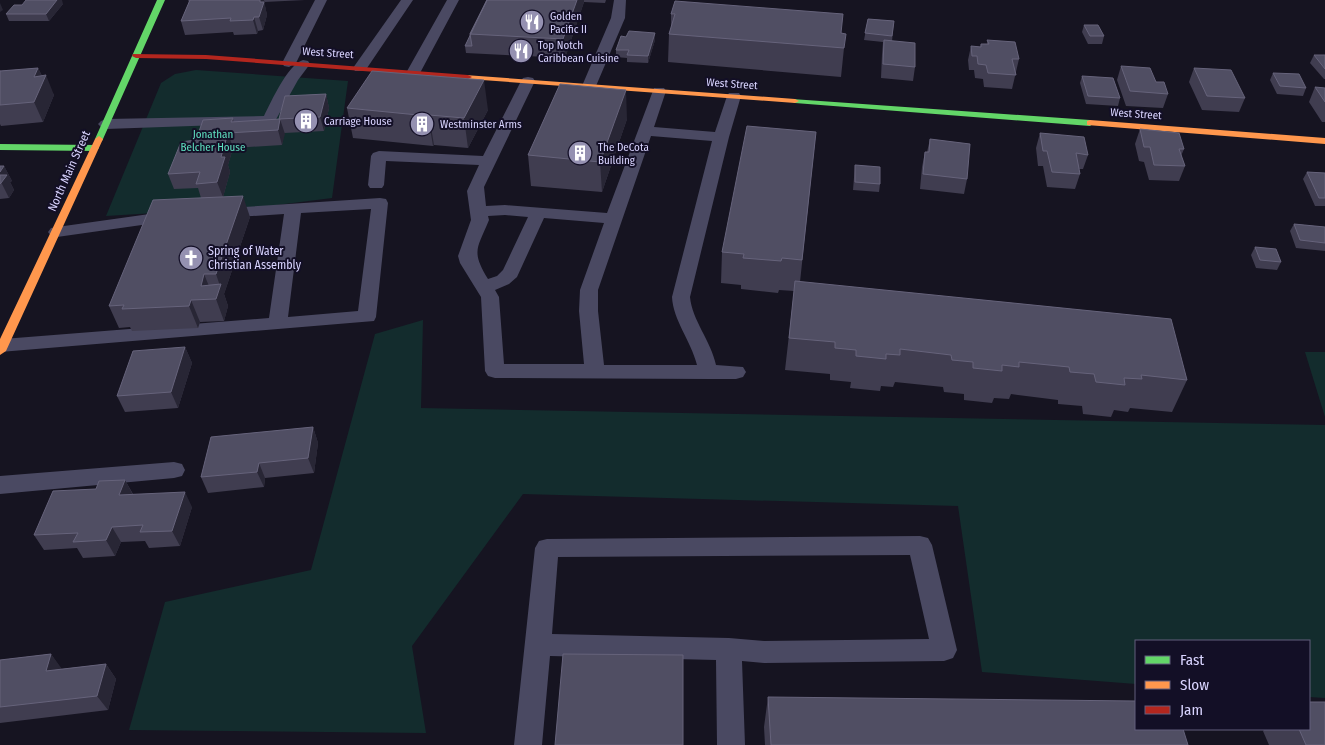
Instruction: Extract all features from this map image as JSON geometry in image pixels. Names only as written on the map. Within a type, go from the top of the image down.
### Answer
[{"type":"main road","name":"North Main Street","points":[[1,348],[57,232],[161,0]]},
{"type":"main road","name":"West Street","points":[[136,56],[186,56],[296,63],[1325,141]]},
{"type":"main road","points":[[0,148],[95,148]]},
{"type":"lane","points":[[106,124],[269,120],[291,80],[296,63],[296,52],[321,0]]},
{"type":"lane","points":[[360,68],[406,0]]},
{"type":"lane","points":[[413,73],[453,0]]},
{"type":"lane","points":[[589,86],[618,18],[620,0]]},
{"type":"lane","points":[[528,81],[475,191],[480,220],[468,249],[469,263],[490,297],[495,371],[736,372]]},
{"type":"lane","points":[[594,371],[595,354],[588,307],[589,290],[659,91]]},
{"type":"lane","points":[[708,372],[704,353],[684,312],[681,297],[721,137],[734,96]]},
{"type":"lane","points":[[645,131],[721,137]]},
{"type":"lane","points":[[376,185],[379,156],[488,161]]},
{"type":"lane","points":[[1,348],[367,317],[380,203],[195,215],[57,232]]},
{"type":"lane","points":[[278,324],[293,208]]},
{"type":"lane","points":[[479,212],[505,210],[614,219]]},
{"type":"lane","points":[[484,287],[503,280],[511,273],[538,213]]},
{"type":"lane","points":[[0,485],[174,470]]},
{"type":"lane","points":[[528,745],[547,548],[920,545],[944,650],[764,652],[707,647],[539,645]]},
{"type":"lane","points":[[728,649],[731,745]]},
{"type":"green space","name":"Jonathan Belcher House","points":[[196,70],[348,81],[332,198],[269,206],[106,216],[161,83],[175,74]]},
{"type":"green space","points":[[423,320],[421,408],[1325,425],[1325,698],[1310,697],[1310,640],[1135,640],[1135,684],[982,672],[958,506],[523,494],[412,646],[426,733],[129,730],[165,602],[311,570],[375,334]]},
{"type":"green space","points":[[1305,352],[1325,352],[1325,417]]},
{"type":"building","points":[[26,0],[57,0],[46,14],[6,14],[14,5],[22,5]]},
{"type":"building","points":[[190,0],[260,0],[260,2],[264,2],[259,17],[254,17],[253,20],[230,21],[231,18],[181,21]]},
{"type":"building","points":[[487,0],[577,0],[563,39],[470,34]]},
{"type":"building","points":[[675,1],[843,14],[841,33],[846,34],[844,48],[669,34],[675,14],[671,14]]},
{"type":"building","points":[[868,19],[894,21],[892,36],[865,33]]},
{"type":"building","points":[[1084,25],[1098,25],[1104,36],[1090,36]]},
{"type":"building","points":[[629,31],[655,33],[648,56],[627,55],[629,50],[616,50],[621,36],[626,37]]},
{"type":"building","points":[[470,35],[472,46],[465,46]]},
{"type":"building","points":[[884,40],[915,43],[915,67],[883,64]]},
{"type":"building","points":[[987,40],[1015,42],[1019,59],[1012,59],[1016,75],[988,73],[986,65],[978,64],[977,56],[972,56],[971,46],[981,47],[981,44],[989,44]]},
{"type":"building","points":[[1314,55],[1325,55],[1325,69]]},
{"type":"building","points":[[1121,66],[1150,68],[1156,82],[1164,82],[1168,94],[1130,91]]},
{"type":"building","points":[[38,68],[34,77],[46,75],[34,102],[0,105],[0,71]]},
{"type":"building","points":[[1194,68],[1231,70],[1245,98],[1207,96]]},
{"type":"building","points":[[372,71],[484,80],[464,118],[347,108]]},
{"type":"building","points":[[1273,73],[1299,74],[1306,88],[1280,86]]},
{"type":"building","points":[[1082,76],[1113,78],[1120,98],[1088,96]]},
{"type":"building","points":[[560,84],[626,90],[600,162],[528,155]]},
{"type":"building","points":[[1315,87],[1325,88],[1325,102]]},
{"type":"building","points":[[326,94],[320,117],[279,119],[285,96]]},
{"type":"building","points":[[233,118],[231,122],[280,119],[278,130],[228,133],[221,157],[225,157],[217,182],[196,184],[200,172],[168,174],[181,142],[196,140],[203,120]]},
{"type":"building","points":[[747,126],[816,132],[802,260],[782,258],[781,261],[743,258],[744,254],[722,252]]},
{"type":"building","points":[[1140,129],[1179,133],[1184,149],[1179,149],[1185,166],[1154,165],[1150,147],[1144,147]]},
{"type":"building","points":[[1040,133],[1084,137],[1088,155],[1076,153],[1080,174],[1052,172],[1047,151],[1043,151]]},
{"type":"building","points":[[930,139],[970,144],[967,179],[923,174],[925,152],[929,152]]},
{"type":"building","points":[[855,165],[880,167],[880,184],[855,182]]},
{"type":"building","points":[[1307,172],[1325,173],[1325,198],[1319,198]]},
{"type":"building","points":[[0,175],[7,175],[0,184]]},
{"type":"building","name":"Spring of Water Christian Assembly","points":[[243,196],[216,274],[204,274],[201,286],[221,284],[216,299],[191,300],[189,306],[122,309],[124,305],[109,306],[153,200]]},
{"type":"building","points":[[1294,224],[1325,227],[1325,243],[1300,240]]},
{"type":"building","points":[[1255,247],[1276,249],[1281,262],[1260,260]]},
{"type":"building","points":[[795,281],[1171,319],[1187,380],[1141,375],[1142,379],[1124,378],[1125,385],[1096,382],[1094,374],[1070,372],[1069,367],[1019,362],[1019,367],[1002,365],[1002,371],[973,368],[973,362],[952,360],[951,355],[900,349],[900,355],[886,354],[886,359],[856,356],[856,350],[835,348],[835,342],[789,338]]},
{"type":"building","points":[[185,347],[171,392],[117,396],[133,351]]},
{"type":"building","points":[[313,427],[308,458],[259,463],[257,472],[201,477],[211,437]]},
{"type":"building","points":[[125,480],[119,495],[185,492],[172,531],[140,532],[143,525],[112,527],[106,540],[73,542],[78,533],[34,535],[53,491],[96,489],[99,481]]},
{"type":"building","points":[[51,654],[46,671],[106,664],[97,696],[0,707],[0,660]]},
{"type":"building","points":[[563,654],[683,655],[683,745],[555,745]]},
{"type":"building","points":[[768,697],[1135,701],[1135,730],[1183,730],[1188,745],[771,745]]},
{"type":"building","points":[[1310,702],[1325,702],[1325,745],[1306,745],[1299,730],[1310,730]]},
{"type":"traffic: fast","points":[[99,139],[161,0]]},
{"type":"traffic: fast","points":[[795,101],[1090,123]]},
{"type":"traffic: fast","points":[[0,147],[95,148]]},
{"type":"traffic: slow","points":[[468,77],[795,101]]},
{"type":"traffic: slow","points":[[1090,123],[1325,141]]},
{"type":"traffic: slow","points":[[0,351],[99,139]]},
{"type":"traffic: jam","points":[[136,56],[206,57],[468,77]]},
{"type":"place","name":"Golden Pacific II","points":[[532,22]]},
{"type":"place","name":"Top Notch Caribbean Cuisine","points":[[521,51]]},
{"type":"place","name":"Carriage House","points":[[306,121]]},
{"type":"place","name":"Westminster Arms","points":[[422,124]]},
{"type":"place","name":"The DeCota Building","points":[[580,153]]},
{"type":"place","name":"Spring of Water Christian Assembly","points":[[191,258]]}]
